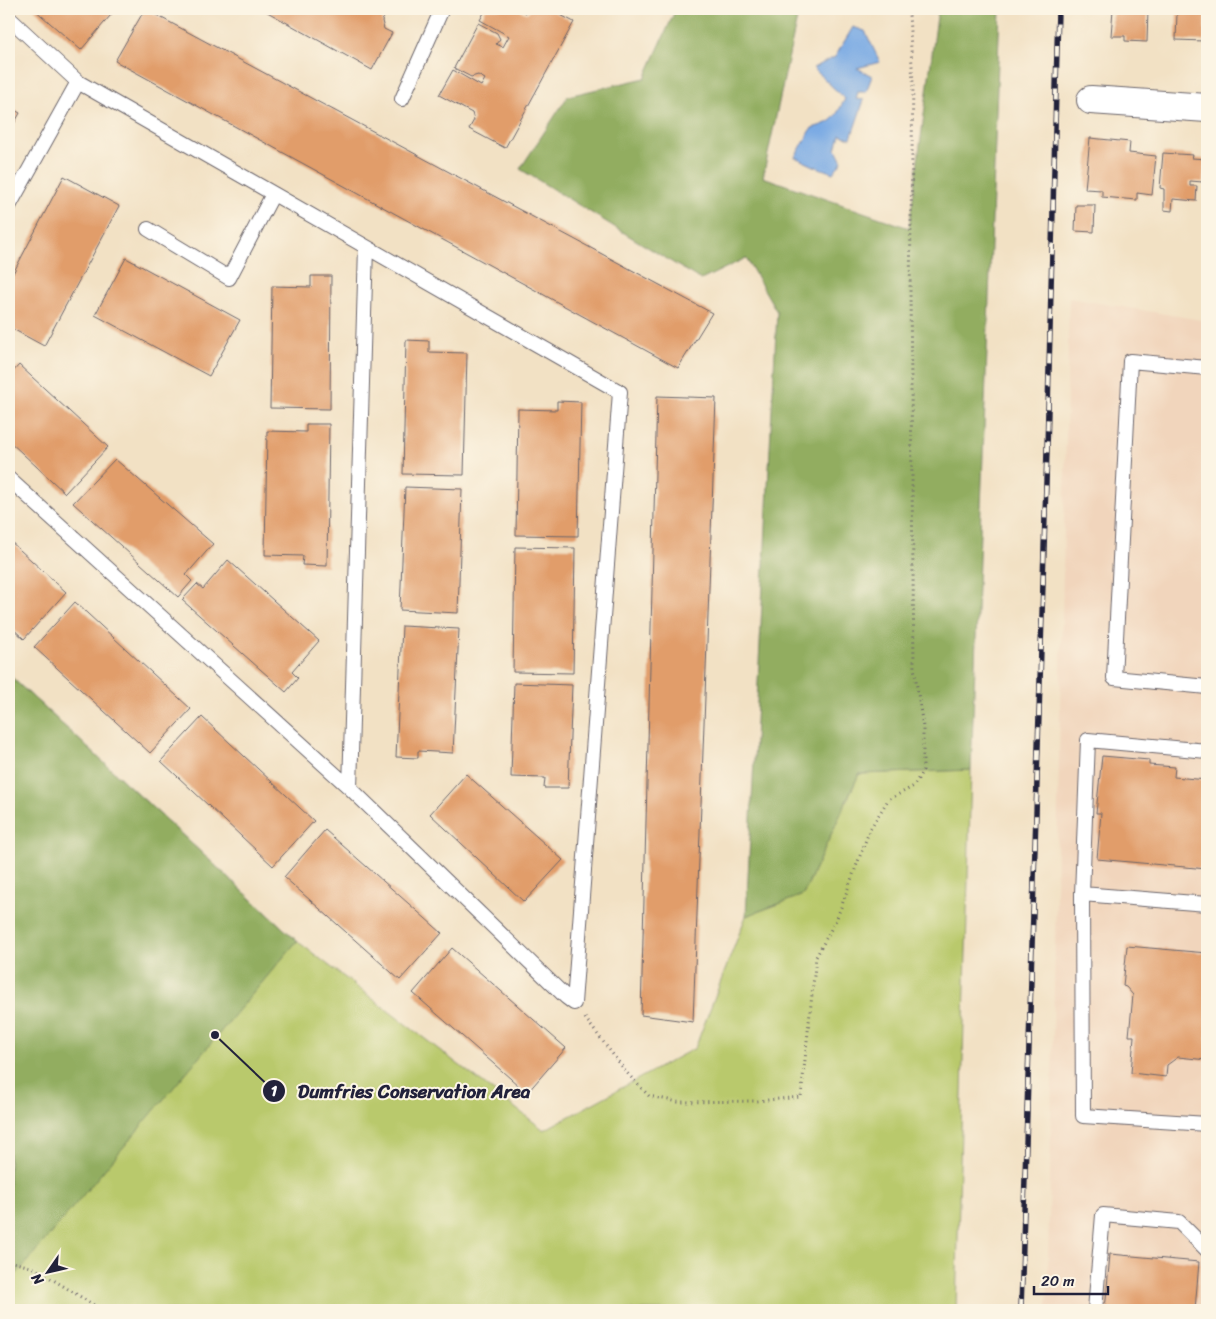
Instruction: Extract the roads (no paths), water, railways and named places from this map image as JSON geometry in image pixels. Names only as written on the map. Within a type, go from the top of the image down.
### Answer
[{"type":"street","points":[[1092,100],[1207,108]]},
{"type":"lane","points":[[402,99],[442,9]]},
{"type":"lane","points":[[9,18],[78,82],[620,392],[574,1003],[350,788],[9,480]]},
{"type":"lane","points":[[9,206],[78,82]]},
{"type":"lane","points":[[148,229],[229,278],[273,194]]},
{"type":"lane","points":[[350,788],[366,247]]},
{"type":"lane","points":[[1207,368],[1130,361],[1114,678],[1207,687]]},
{"type":"lane","points":[[1207,751],[1088,740],[1082,894],[1083,1116],[1207,1124]]},
{"type":"lane","points":[[1082,894],[1207,904]]},
{"type":"lane","points":[[1095,1310],[1103,1215],[1179,1222],[1207,1250]]},
{"type":"water","points":[[853,27],[865,31],[880,62],[857,68],[872,76],[866,92],[858,92],[856,99],[864,100],[851,138],[840,135],[836,149],[842,161],[833,173],[795,157],[812,128],[833,119],[845,99],[813,68],[835,57]]},
{"type":"railway","points":[[1021,1310],[1047,450],[1058,9]]},
{"type":"place","name":"Dumfries Conservation Area","points":[[215,1035]]}]
